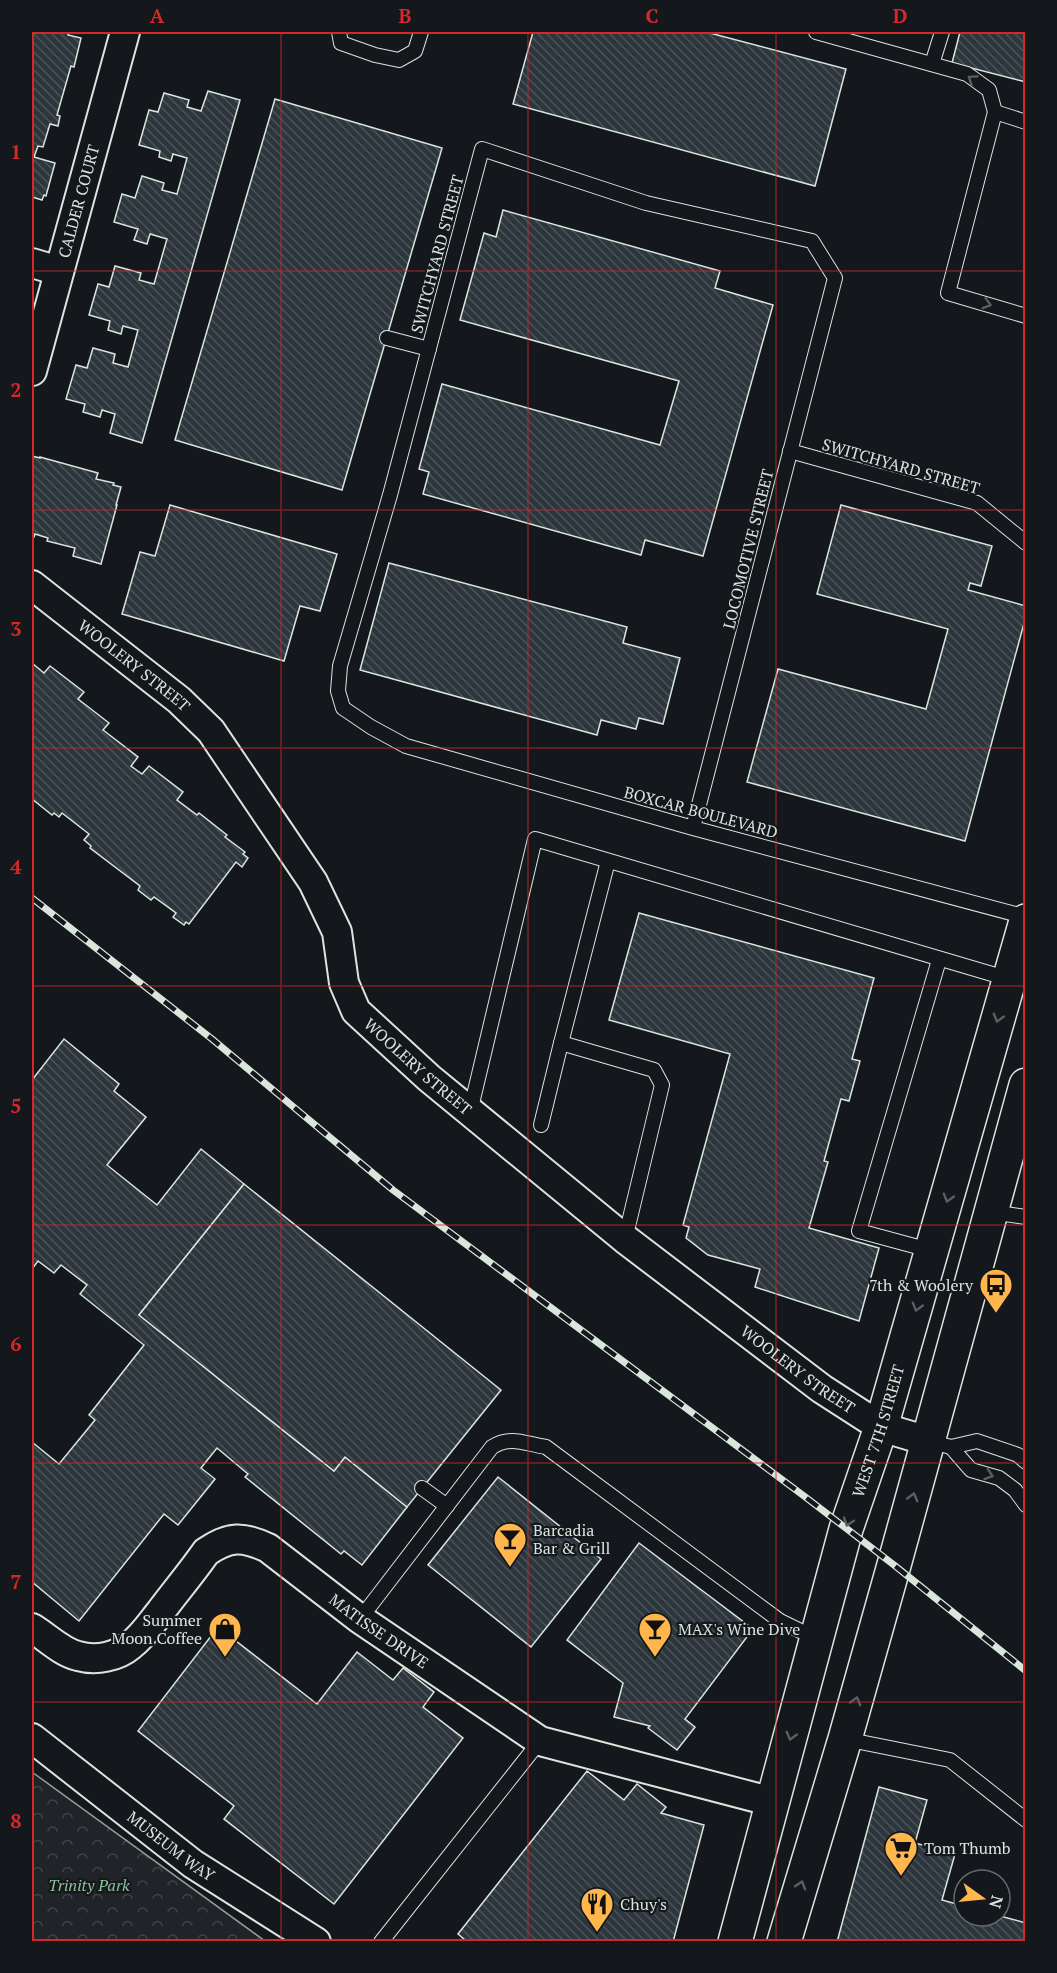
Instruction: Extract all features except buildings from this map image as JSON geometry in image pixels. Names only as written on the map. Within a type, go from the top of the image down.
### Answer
[{"type":"main road","name":"WEST 7TH STREET","points":[[735,1941],[846,1529],[881,1427],[933,1251],[1026,919]]},
{"type":"main road","points":[[784,1941],[845,1739],[939,1444],[991,1212],[1010,1159],[1026,1085]]},
{"type":"street","name":"CALDER COURT","points":[[32,371],[125,32]]},
{"type":"street","points":[[32,263],[59,271]]},
{"type":"street","name":"WOOLERY STREET","points":[[32,585],[179,700],[211,731],[313,882],[337,932],[344,983],[356,1011],[429,1078],[625,1239],[822,1389],[881,1427],[939,1444]]},
{"type":"street","name":"MATISSE DRIVE","points":[[32,1628],[60,1648],[78,1656],[96,1658],[114,1655],[130,1646],[144,1633],[206,1552],[220,1542],[236,1539],[253,1540],[268,1548],[360,1619],[540,1741],[773,1802]]},
{"type":"street","name":"MUSEUM WAY","points":[[32,1738],[193,1864],[316,1941]]},
{"type":"lane","points":[[339,32],[341,43],[399,60],[415,51],[421,32]]},
{"type":"lane","points":[[816,32],[967,74],[989,90],[995,112],[948,293],[1026,316]]},
{"type":"lane","points":[[932,64],[942,32]]},
{"type":"lane","points":[[995,112],[1026,122]]},
{"type":"lane","name":"SWITCHYARD STREET","points":[[371,727],[343,708],[338,691],[340,666],[390,495],[482,149],[646,202],[812,241],[835,278]]},
{"type":"lane","name":"LOCOMOTIVE STREET","points":[[693,828],[835,278]]},
{"type":"lane","points":[[387,338],[429,349]]},
{"type":"lane","name":"SWITCHYARD STREET","points":[[790,451],[977,503],[1026,543]]},
{"type":"lane","name":"BOXCAR BOULEVARD","points":[[371,727],[406,746],[693,828],[1026,919]]},
{"type":"lane","points":[[470,1112],[535,839],[1009,979]]},
{"type":"lane","points":[[541,1125],[609,861]]},
{"type":"lane","points":[[933,1251],[859,1231],[939,960]]},
{"type":"lane","points":[[561,1043],[654,1070],[662,1085],[625,1239]]},
{"type":"lane","points":[[991,1212],[1026,1217]]},
{"type":"lane","points":[[360,1619],[492,1447],[510,1440],[546,1447],[780,1621],[817,1639]]},
{"type":"lane","points":[[939,1444],[977,1441],[1018,1455],[1026,1462]]},
{"type":"lane","points":[[939,1444],[971,1470],[999,1478],[1015,1491],[1026,1505]]},
{"type":"lane","points":[[422,1488],[447,1506]]},
{"type":"lane","points":[[845,1739],[950,1761],[1026,1820]]},
{"type":"lane","points":[[381,1941],[540,1741]]},
{"type":"green space","name":"Trinity Park","points":[[32,1772],[265,1941],[32,1941]]},
{"type":"railway","points":[[32,898],[212,1039],[393,1190],[804,1496],[1026,1671]]},
{"type":"place","name":"7th & Woolery","points":[[996,1314]]},
{"type":"place","name":"Barcadia Bar & Grill","points":[[510,1568]]},
{"type":"place","name":"Summer Moon Coffee","points":[[225,1658]]},
{"type":"place","name":"MAX's Wine Dive","points":[[655,1658]]},
{"type":"place","name":"Tom Thumb","points":[[901,1877]]},
{"type":"place","name":"Chuy's","points":[[597,1933]]}]
